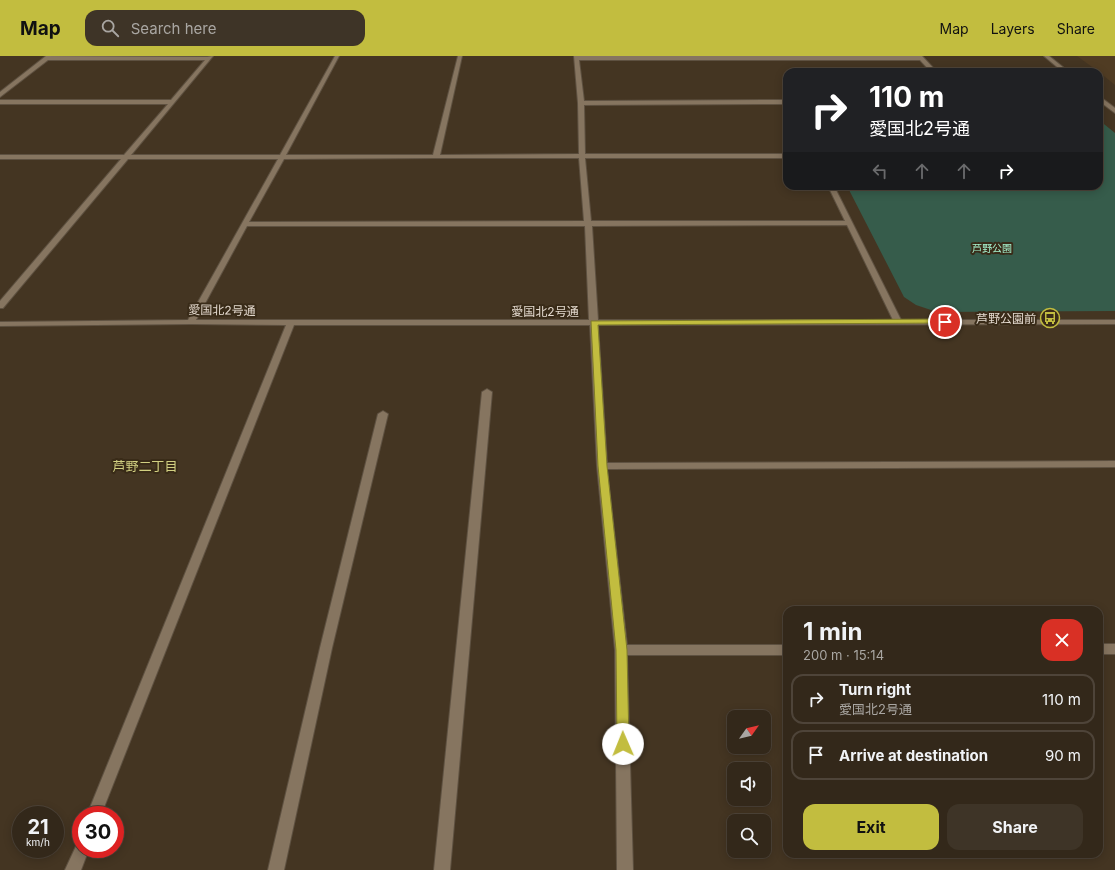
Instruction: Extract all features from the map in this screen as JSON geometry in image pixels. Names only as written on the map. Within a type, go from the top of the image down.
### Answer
[{"type":"street","points":[[191,322],[337,56]]},
{"type":"street","points":[[436,157],[460,56]]},
{"type":"street","points":[[1046,56],[1061,68]]},
{"type":"street","points":[[0,95],[48,57],[210,57]]},
{"type":"street","points":[[0,306],[210,57]]},
{"type":"street","points":[[625,870],[621,650],[602,466],[588,224],[582,156],[582,103],[576,57],[920,57],[930,68]]},
{"type":"street","points":[[0,102],[171,102]]},
{"type":"street","points":[[582,103],[783,102]]},
{"type":"street","points":[[1103,102],[1115,111]]},
{"type":"street","points":[[0,157],[783,156]]},
{"type":"street","points":[[833,190],[898,322]]},
{"type":"street","points":[[244,224],[849,223]]},
{"type":"street","name":"愛国北2号通","points":[[0,324],[191,322],[1115,322]]},
{"type":"street","points":[[98,806],[291,323]]},
{"type":"street","points":[[442,870],[487,392]]},
{"type":"street","points":[[276,870],[324,655],[383,414]]},
{"type":"street","points":[[602,466],[1115,464]]},
{"type":"street","points":[[1103,649],[1115,649]]},
{"type":"street","points":[[621,650],[783,650]]},
{"type":"street","points":[[73,870],[78,858]]},
{"type":"shaded area","points":[[1077,56],[1115,56],[1115,85],[1103,75],[1103,68],[1094,68]]},
{"type":"green space","name":"芦野公園","points":[[1103,123],[1115,133],[1115,311],[937,312],[916,305],[904,297],[849,190],[1103,190]]},
{"type":"place","name":"芦野公園前","points":[[1050,318]]},
{"type":"district","name":"芦野二丁目","points":[[145,466]]},
{"type":"route","points":[[623,744],[621,650],[602,466],[594,323],[945,322]]}]
